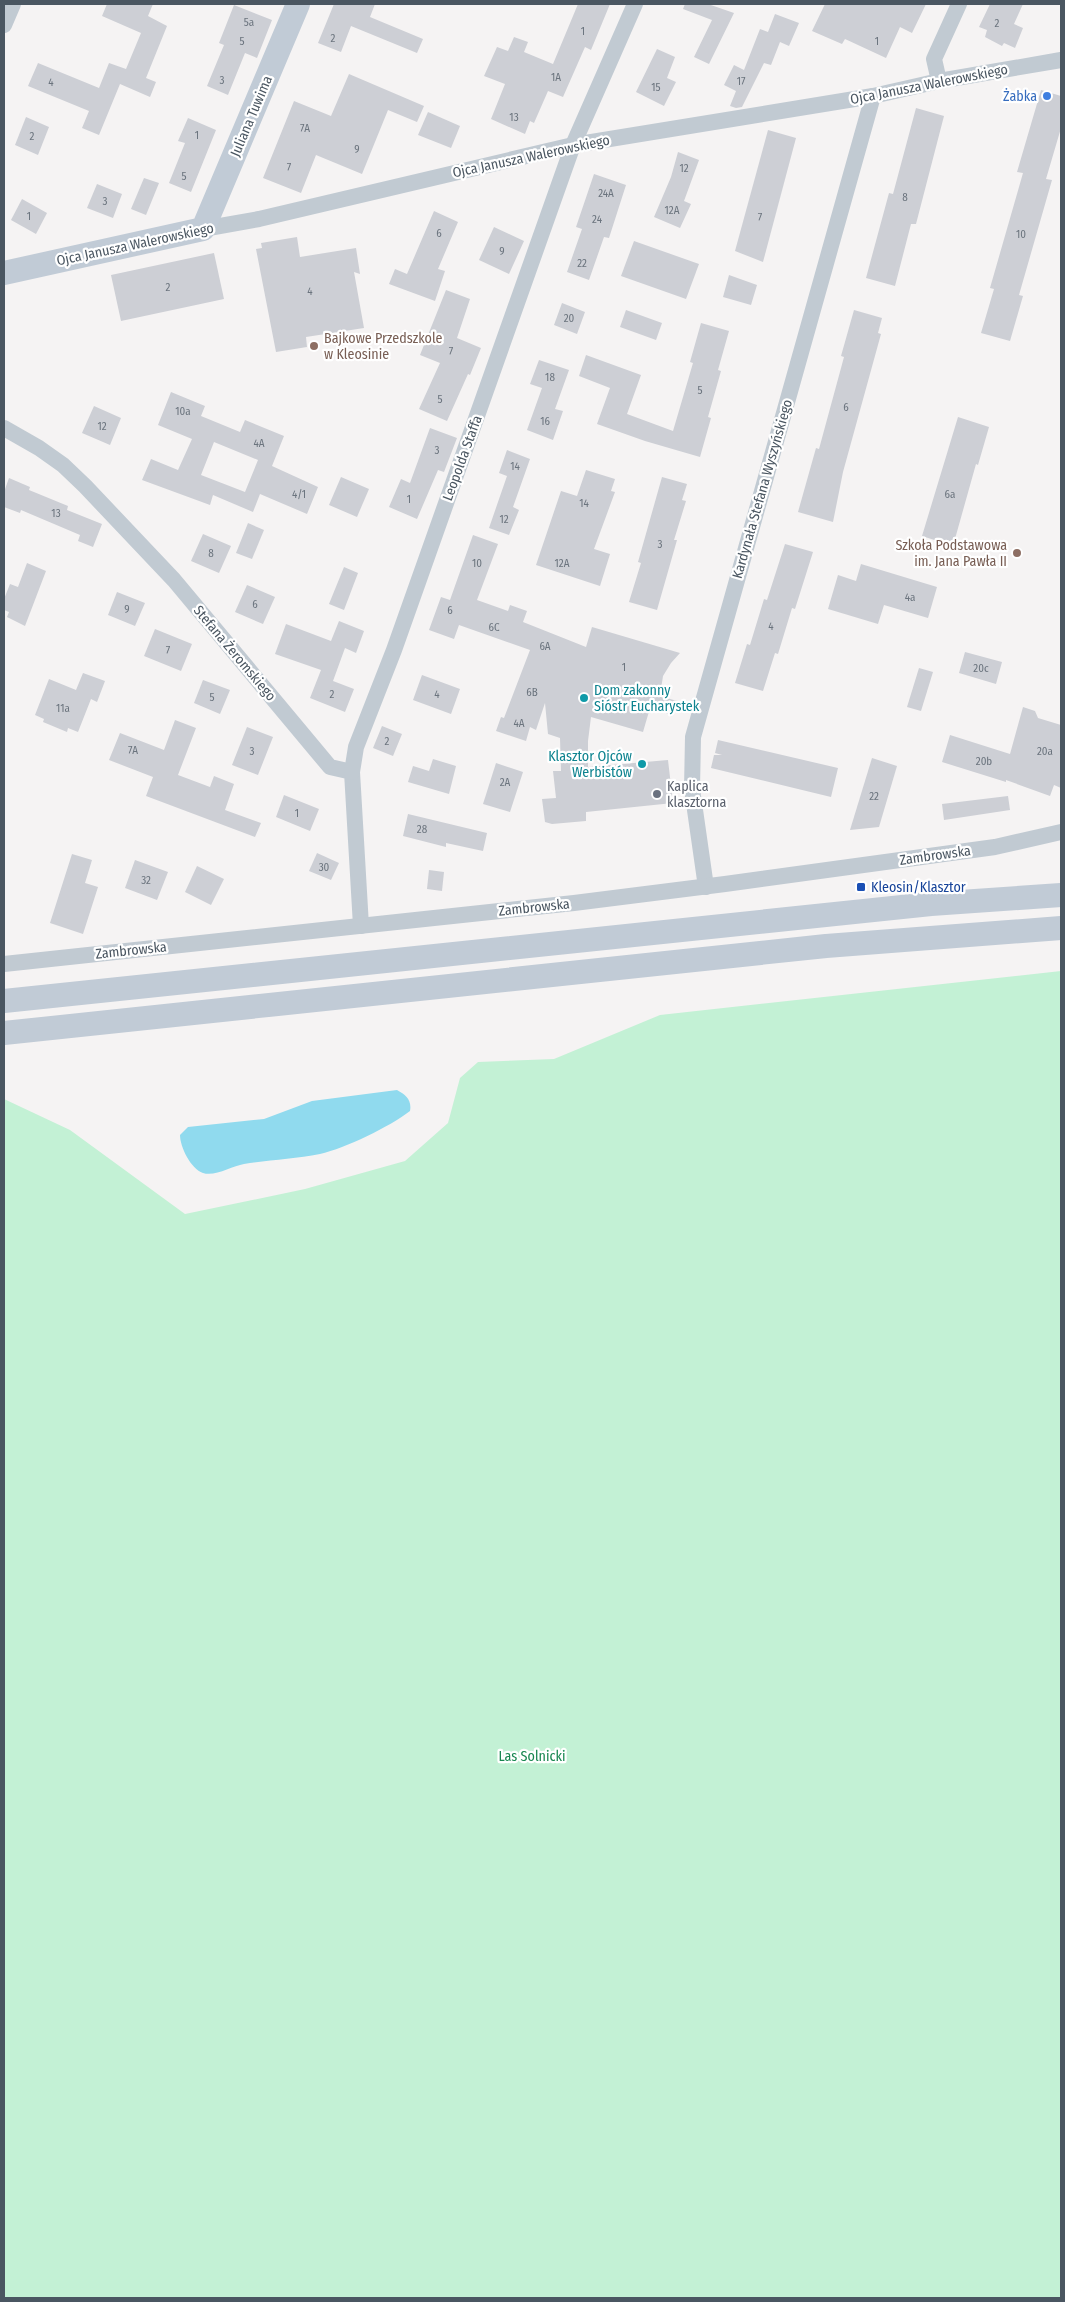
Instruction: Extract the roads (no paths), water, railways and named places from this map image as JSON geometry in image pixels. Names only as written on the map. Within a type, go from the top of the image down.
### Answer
[{"type":"main road","name":"Juliana Tuwima","points":[[203,229],[298,4]]},
{"type":"main road","name":"Ojca Janusza Walerowskiego","points":[[4,273],[203,229]]},
{"type":"main road","points":[[4,1001],[912,906],[1061,895]]},
{"type":"main road","points":[[4,1033],[826,946],[1061,928]]},
{"type":"street","points":[[4,25],[13,4]]},
{"type":"street","name":"Leopolda Staffa","points":[[352,772],[356,747],[400,631],[573,145],[635,4]]},
{"type":"street","points":[[938,81],[934,59],[959,4]]},
{"type":"street","name":"Ojca Janusza Walerowskiego","points":[[203,229],[259,218],[573,145],[874,96],[938,81],[1061,60]]},
{"type":"street","name":"Kardynała Stefana Wyszyńskiego","points":[[706,887],[692,788],[693,737],[874,96]]},
{"type":"street","name":"Stefana Żeromskiego","points":[[4,428],[39,448],[63,465],[85,486],[174,580],[330,767],[352,772]]},
{"type":"street","points":[[352,772],[361,926]]},
{"type":"street","name":"Zambrowska","points":[[4,964],[706,887],[995,846],[1061,832]]},
{"type":"water","points":[[397,1090],[408,1098],[410,1111],[391,1124],[367,1136],[320,1154],[244,1164],[208,1174],[194,1167],[184,1151],[180,1140],[180,1135],[188,1127],[264,1119],[312,1101]]},
{"type":"place","name":"Żabka","points":[[1047,96]]},
{"type":"place","name":"Bajkowe Przedszkole w Kleosinie","points":[[314,346]]},
{"type":"place","name":"Szkoła Podstawowa im. Jana Pawła II","points":[[1017,553]]},
{"type":"place","name":"Dom zakonny Sióstr Eucharystek","points":[[584,698]]},
{"type":"place","name":"Klasztor Ojców Werbistów","points":[[642,764]]},
{"type":"place","name":"Kaplica klasztorna","points":[[657,794]]},
{"type":"place","name":"Kleosin/Klasztor","points":[[861,887]]},
{"type":"park label","name":"Las Solnicki","points":[[532,1756]]}]
